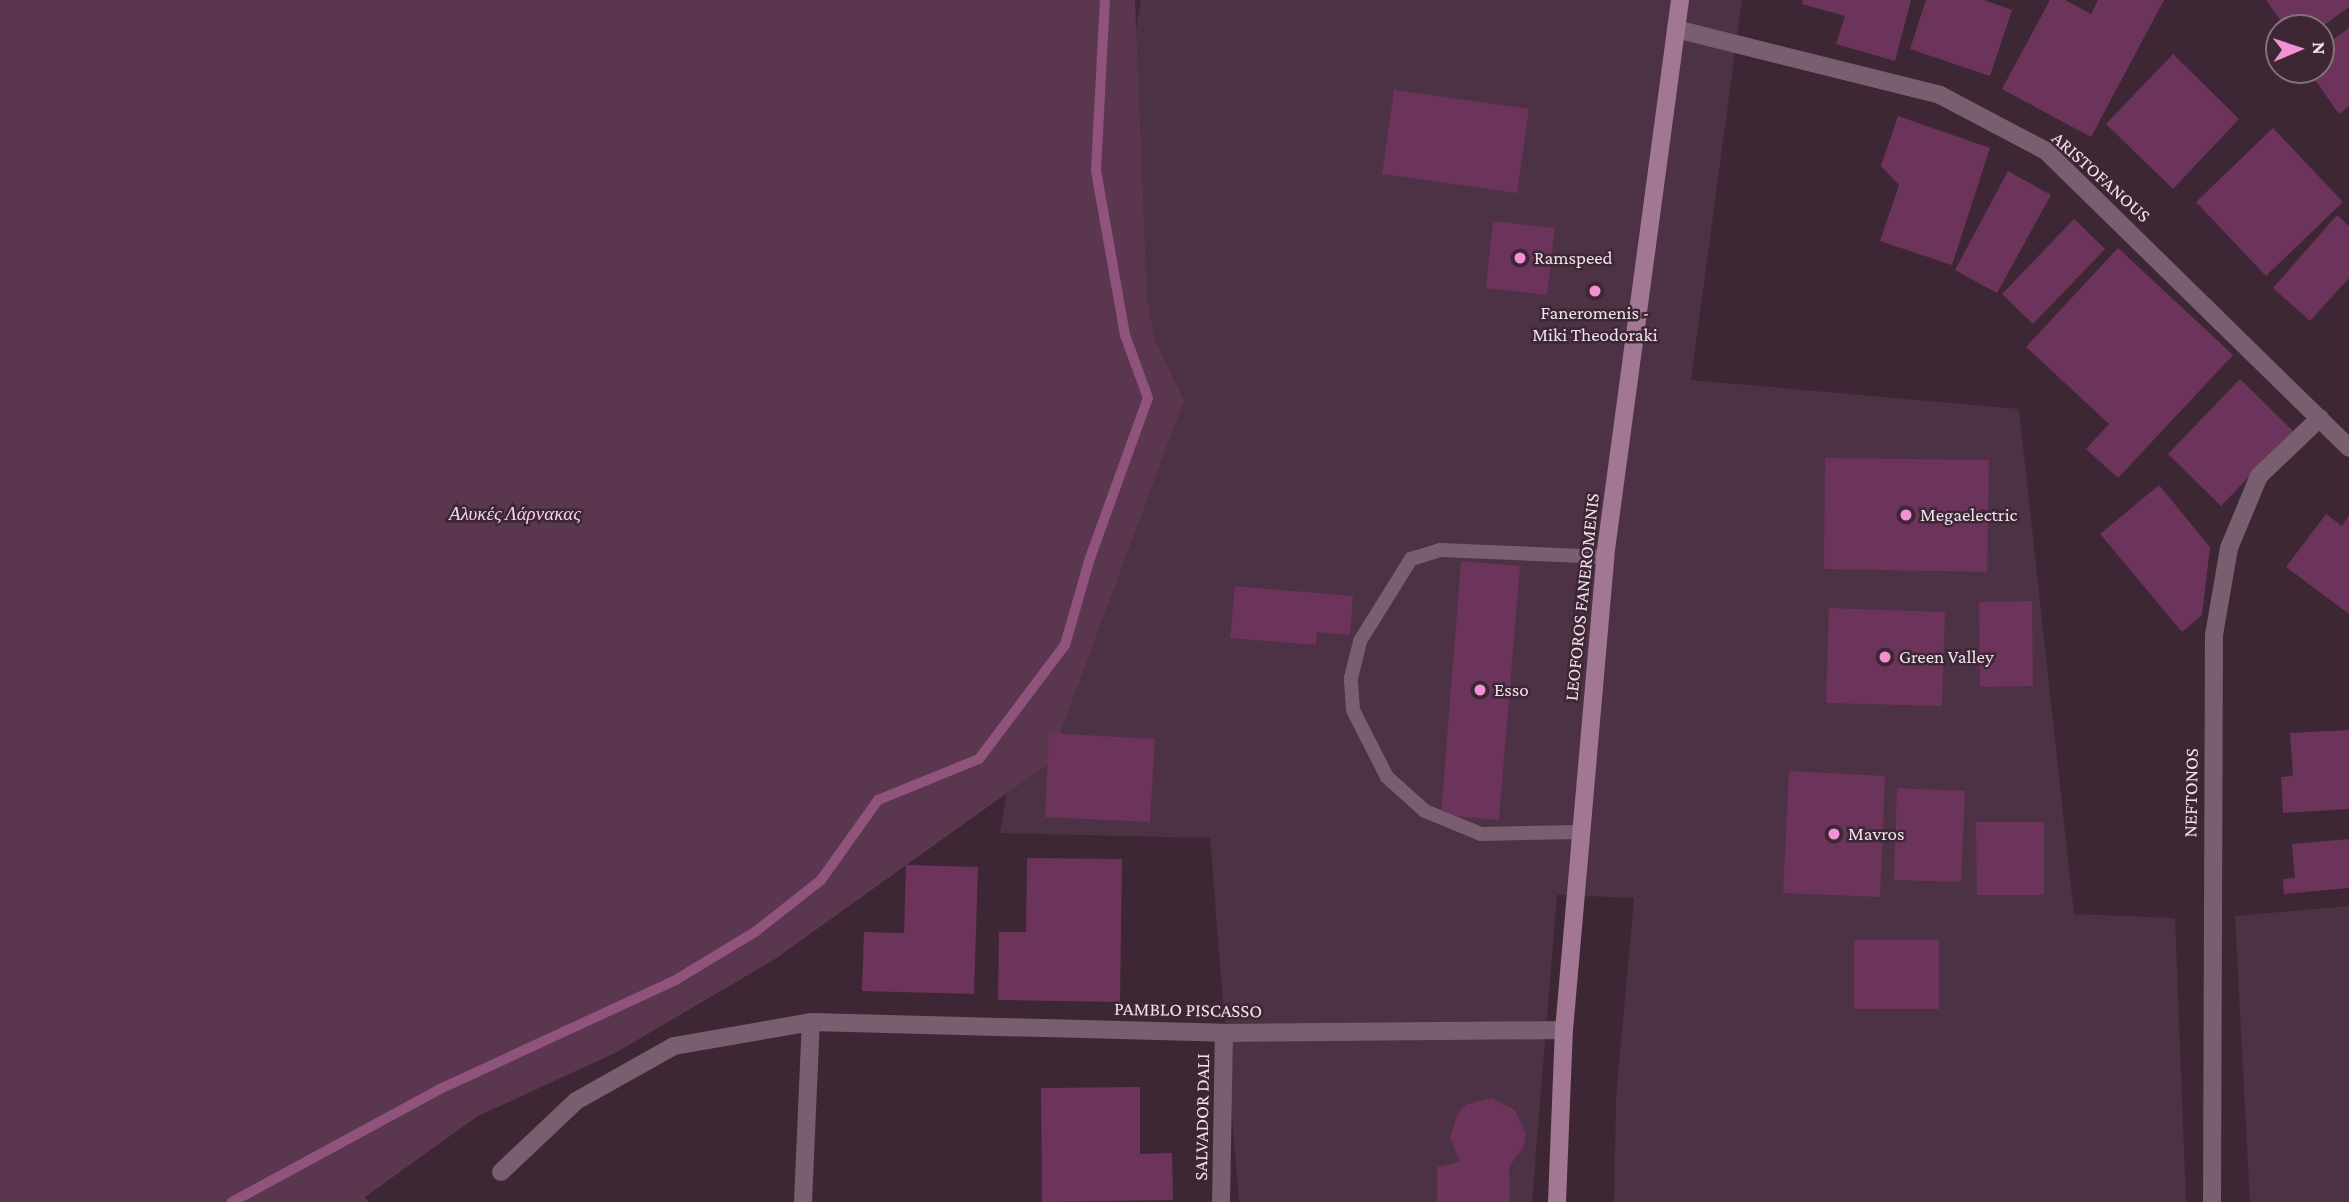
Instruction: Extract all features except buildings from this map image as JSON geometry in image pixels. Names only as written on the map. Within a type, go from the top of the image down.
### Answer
[{"type":"main road","name":"LEOFOROS FANEROMENIS","points":[[1557,1202],[1564,1030],[1605,557],[1680,0]]},
{"type":"street","name":"ARISTOFANOUS","points":[[1676,29],[1940,95],[2046,151],[2349,448]]},
{"type":"street","name":"NEFTONOS","points":[[2212,1202],[2214,635],[2230,548],[2259,476],[2320,418]]},
{"type":"street","name":"PAMBLO PISCASSO","points":[[501,1172],[576,1101],[674,1046],[811,1021],[1224,1033],[1564,1030]]},
{"type":"street","points":[[803,1202],[811,1021]]},
{"type":"street","name":"SALVADOR DALI","points":[[1221,1202],[1224,1033]]},
{"type":"lane","points":[[1581,832],[1481,834],[1425,811],[1387,777],[1353,710],[1351,678],[1360,641],[1411,559],[1440,550],[1605,557]]},
{"type":"shaded area","points":[[1141,0],[1742,0],[1691,380],[2019,409],[2074,914],[2175,918],[2186,1202],[1614,1202],[1616,1099],[1634,898],[1557,895],[1532,1202],[1239,1202],[1210,838],[1000,833]]},
{"type":"shaded area","points":[[2349,906],[2349,1202],[2250,1202],[2235,916]]},
{"type":"green space","name":"Αλυκές Λάρνακας","points":[[0,0],[1135,0],[1147,299],[1155,341],[1184,400],[1049,763],[775,959],[617,1052],[478,1116],[365,1197],[368,1202],[0,1202]]},
{"type":"waterway","points":[[232,1202],[440,1089],[674,981],[755,932],[821,880],[878,800],[979,759],[1065,645],[1090,558],[1148,398],[1125,335],[1096,170],[1105,0]]},
{"type":"place","name":"Ramspeed","points":[[1520,258]]},
{"type":"place","name":"Faneromenis - Miki Theodoraki","points":[[1595,291]]},
{"type":"place","name":"Megaelectric","points":[[1906,515]]},
{"type":"place","name":"Green Valley","points":[[1885,657]]},
{"type":"place","name":"Esso","points":[[1480,690]]},
{"type":"place","name":"Mavros","points":[[1834,834]]}]
